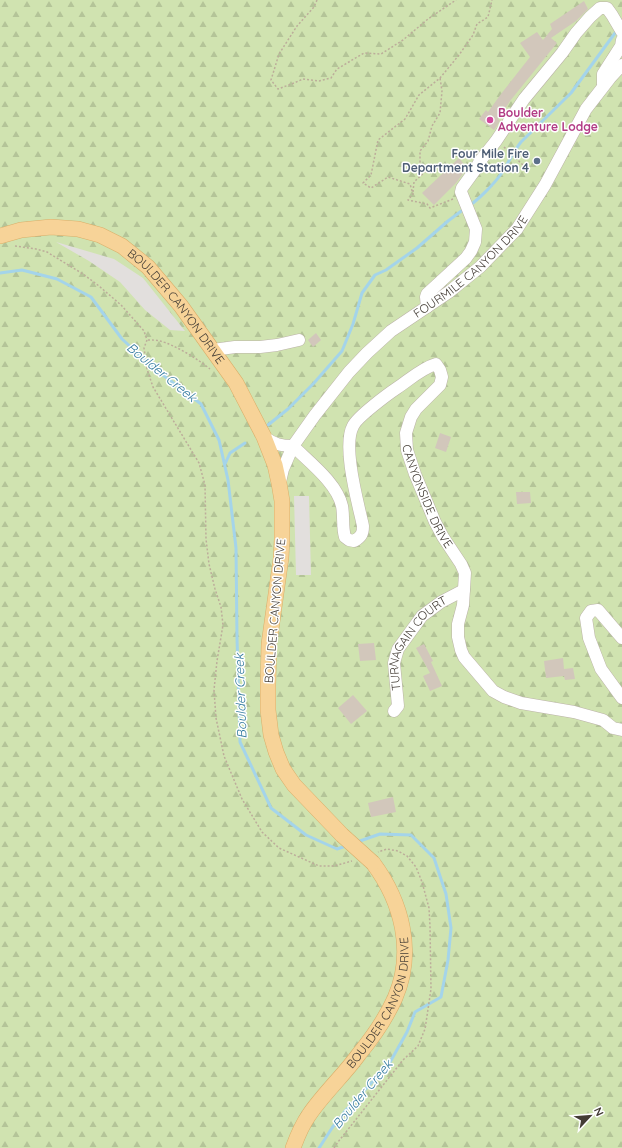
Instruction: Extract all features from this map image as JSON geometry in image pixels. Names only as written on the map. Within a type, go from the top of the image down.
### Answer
[{"type":"main road","name":"BOULDER CANYON DRIVE","points":[[0,236],[33,228],[51,227],[78,229],[100,235],[122,246],[148,267],[181,306],[236,383],[264,438],[275,465],[282,501],[282,539],[270,644],[268,710],[271,735],[283,769],[294,785],[342,835],[373,863],[383,876],[392,893],[404,934],[404,954],[401,978],[387,1013],[360,1054],[309,1115],[293,1148]]},
{"type":"street","points":[[427,307],[427,294],[472,251],[476,229],[461,192],[462,188],[480,161],[496,141],[524,99],[562,53],[580,27],[600,8],[607,8],[620,28]]},
{"type":"street","points":[[602,88],[603,74],[621,46],[622,40]]},
{"type":"street","name":"FOURMILE CANYON DRIVE","points":[[279,483],[292,446],[349,372],[367,353],[392,331],[449,292],[480,267],[516,229],[545,185],[586,109],[622,65]]},
{"type":"street","points":[[213,350],[235,347],[260,348],[277,346],[299,340]]},
{"type":"street","name":"CANYONSIDE DRIVE","points":[[292,446],[333,486],[342,506],[346,537],[348,540],[354,541],[360,538],[363,532],[363,526],[350,464],[349,437],[353,425],[421,370],[436,364],[442,377],[440,385],[416,409],[411,417],[406,433],[407,450],[415,474],[435,522],[443,538],[461,564],[465,573],[463,605],[458,624],[458,637],[464,656],[493,691],[504,697],[521,703],[574,712],[603,720],[613,728],[622,730]]},
{"type":"street","points":[[264,438],[272,443],[292,446]]},
{"type":"street","name":"TURNAGAIN COURT","points":[[394,711],[398,706],[394,663],[398,649],[422,616],[441,602],[464,590]]},
{"type":"street","points":[[622,638],[598,610],[591,611],[586,618],[589,638],[601,669],[622,698]]},
{"type":"path","points":[[317,0],[314,8],[297,26],[279,54],[271,80],[278,90],[302,78],[319,81],[330,78],[337,69],[364,53],[381,54],[403,40],[428,19],[456,0]]},
{"type":"path","points":[[413,194],[410,184],[388,177],[371,188],[363,183],[371,175],[378,140],[405,119],[419,95],[440,78],[474,36],[477,24],[488,17],[492,0]]},
{"type":"path","points":[[440,78],[442,91],[440,113],[432,126],[428,141],[420,151],[420,164],[428,168],[414,182],[413,194],[408,200],[427,204],[430,208],[463,198]]},
{"type":"path","points":[[505,147],[523,165]]},
{"type":"path","points":[[15,246],[47,252],[83,274],[122,305],[144,331],[147,340],[144,348],[147,369]]},
{"type":"path","points":[[147,340],[160,341],[200,360],[203,363]]},
{"type":"path","points":[[334,1148],[403,1060],[418,1046],[425,1029],[431,989],[430,926]]},
{"type":"green space","points":[[0,0],[622,0],[622,1148],[0,1148]]},
{"type":"shaded area","points":[[56,242],[114,259],[143,278],[185,331],[170,330],[145,310],[120,282],[89,261]]},
{"type":"shaded area","points":[[294,496],[309,496],[311,575],[296,575]]},
{"type":"building","points":[[584,1],[588,9],[576,21],[551,38],[557,43],[510,101],[498,119],[500,121],[494,130],[479,119],[486,110],[488,112],[530,57],[520,43],[537,32],[543,40],[552,29],[550,24]]},
{"type":"building","points":[[459,158],[467,168],[456,183],[434,205],[422,193]]},
{"type":"building","points":[[316,333],[321,340],[313,347],[308,340]]},
{"type":"building","points":[[440,433],[451,437],[446,452],[435,448]]},
{"type":"building","points":[[516,492],[530,492],[531,503],[517,504]]},
{"type":"building","points":[[374,643],[376,660],[360,661],[358,644]]},
{"type":"building","points":[[424,644],[433,661],[431,662],[442,686],[430,691],[423,676],[430,673],[416,648]]},
{"type":"building","points":[[563,658],[564,669],[573,668],[575,679],[565,680],[564,676],[546,678],[544,661]]},
{"type":"building","points":[[353,695],[367,711],[351,724],[338,708]]},
{"type":"building","points":[[393,797],[396,812],[371,817],[368,803]]},
{"type":"waterway","points":[[469,206],[498,178],[521,142],[571,93],[618,29]]},
{"type":"waterway","points":[[268,425],[288,409],[314,383],[342,351],[353,324],[362,293],[375,275],[386,270],[417,248],[464,209]]},
{"type":"waterway","name":"Boulder Creek","points":[[0,273],[22,270],[57,279],[91,297],[122,339],[155,369],[201,404],[219,440],[228,480],[236,548],[240,742],[271,808],[306,835],[337,849],[346,846]]},
{"type":"waterway","points":[[225,464],[230,453],[245,443]]},
{"type":"waterway","name":"Boulder Creek","points":[[319,1148],[346,1110],[389,1064],[407,1032],[415,1012],[441,997],[448,960],[451,928],[446,894],[434,858],[411,835],[380,834],[357,842]]},
{"type":"place","name":"Boulder Adventure Lodge","points":[[490,120]]},
{"type":"place","name":"Four Mile Fire Department Station 4","points":[[537,161]]}]
